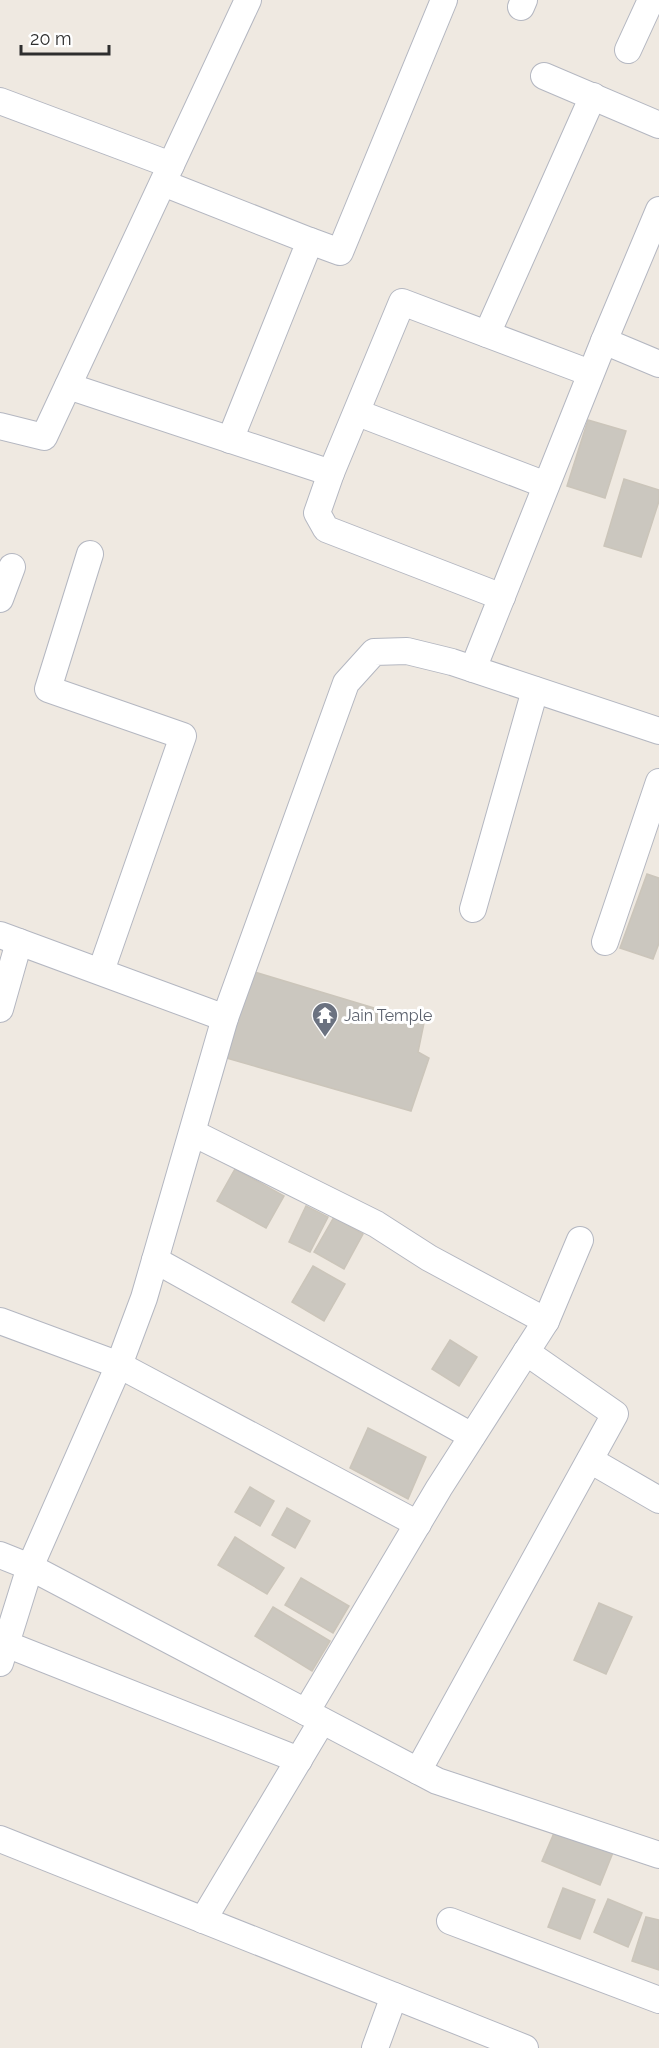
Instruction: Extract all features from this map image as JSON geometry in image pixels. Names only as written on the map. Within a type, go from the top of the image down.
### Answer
[{"type":"street","points":[[0,426],[44,438],[247,0]]},
{"type":"street","points":[[0,101],[167,174],[310,242],[340,252],[444,0]]},
{"type":"street","points":[[628,50],[651,0]]},
{"type":"street","points":[[544,76],[659,124]]},
{"type":"street","points":[[487,334],[593,96]]},
{"type":"street","points":[[473,669],[590,373],[659,210]]},
{"type":"street","points":[[231,440],[310,242]]},
{"type":"street","points":[[502,597],[326,529],[317,513],[331,473],[358,413],[402,302],[590,373]]},
{"type":"street","points":[[604,342],[659,364]]},
{"type":"street","points":[[68,386],[331,473]]},
{"type":"street","points":[[358,413],[546,485]]},
{"type":"street","points":[[90,554],[48,689],[183,736],[101,970]]},
{"type":"street","points":[[0,598],[12,567]]},
{"type":"street","points":[[299,1760],[3,1653],[30,1567],[119,1365],[193,1133],[225,1018],[346,683],[374,652],[407,651],[473,669],[659,731]]},
{"type":"street","points":[[473,909],[536,690]]},
{"type":"street","points":[[605,942],[659,782]]},
{"type":"street","points":[[0,1009],[9,939],[101,970],[225,1018]]},
{"type":"street","points":[[193,1133],[376,1224],[429,1258],[546,1321]]},
{"type":"street","points":[[203,1920],[299,1760],[314,1716],[418,1524],[546,1321],[580,1240]]},
{"type":"street","points":[[154,1260],[472,1436]]},
{"type":"street","points":[[0,1321],[119,1365],[418,1524]]},
{"type":"street","points":[[418,1771],[615,1414],[526,1352]]},
{"type":"street","points":[[590,1460],[659,1500]]},
{"type":"street","points":[[0,1555],[30,1567],[437,1781],[659,1855]]},
{"type":"street","points":[[0,1839],[525,2048]]},
{"type":"street","points":[[450,1921],[659,2000]]},
{"type":"street","points":[[375,2048],[394,1996]]},
{"type":"building","points":[[588,420],[626,431],[605,498],[567,486]]},
{"type":"building","points":[[624,479],[659,490],[659,501],[641,557],[604,546]]},
{"type":"building","points":[[647,874],[659,878],[659,943],[653,959],[620,948]]},
{"type":"building","name":"Jain Temple","points":[[251,971],[424,1023],[418,1052],[429,1058],[411,1111],[223,1057]]},
{"type":"building","points":[[235,1169],[284,1196],[266,1228],[217,1201]]},
{"type":"building","points":[[306,1206],[328,1217],[310,1252],[289,1242]]},
{"type":"building","points":[[334,1217],[363,1234],[344,1269],[314,1252]]},
{"type":"building","points":[[313,1266],[345,1284],[324,1321],[292,1302]]},
{"type":"building","points":[[450,1340],[477,1357],[459,1386],[432,1369]]},
{"type":"building","points":[[368,1428],[426,1457],[408,1499],[350,1468]]},
{"type":"building","points":[[250,1487],[274,1501],[260,1526],[235,1512]]},
{"type":"building","points":[[287,1508],[310,1521],[295,1548],[272,1535]]},
{"type":"building","points":[[235,1537],[284,1568],[267,1594],[218,1565]]},
{"type":"building","points":[[301,1578],[349,1606],[333,1633],[285,1605]]},
{"type":"building","points":[[599,1603],[632,1617],[606,1674],[574,1660]]},
{"type":"building","points":[[273,1607],[330,1641],[312,1671],[255,1636]]},
{"type":"building","points":[[557,1826],[614,1850],[600,1885],[542,1861]]},
{"type":"building","points":[[563,1888],[595,1900],[580,1939],[548,1927]]},
{"type":"building","points":[[608,1899],[642,1913],[628,1947],[594,1932]]},
{"type":"building","points":[[646,1917],[659,1920],[659,1970],[632,1961]]},
{"type":"place","name":"Jain Temple","points":[[325,1038]]}]
